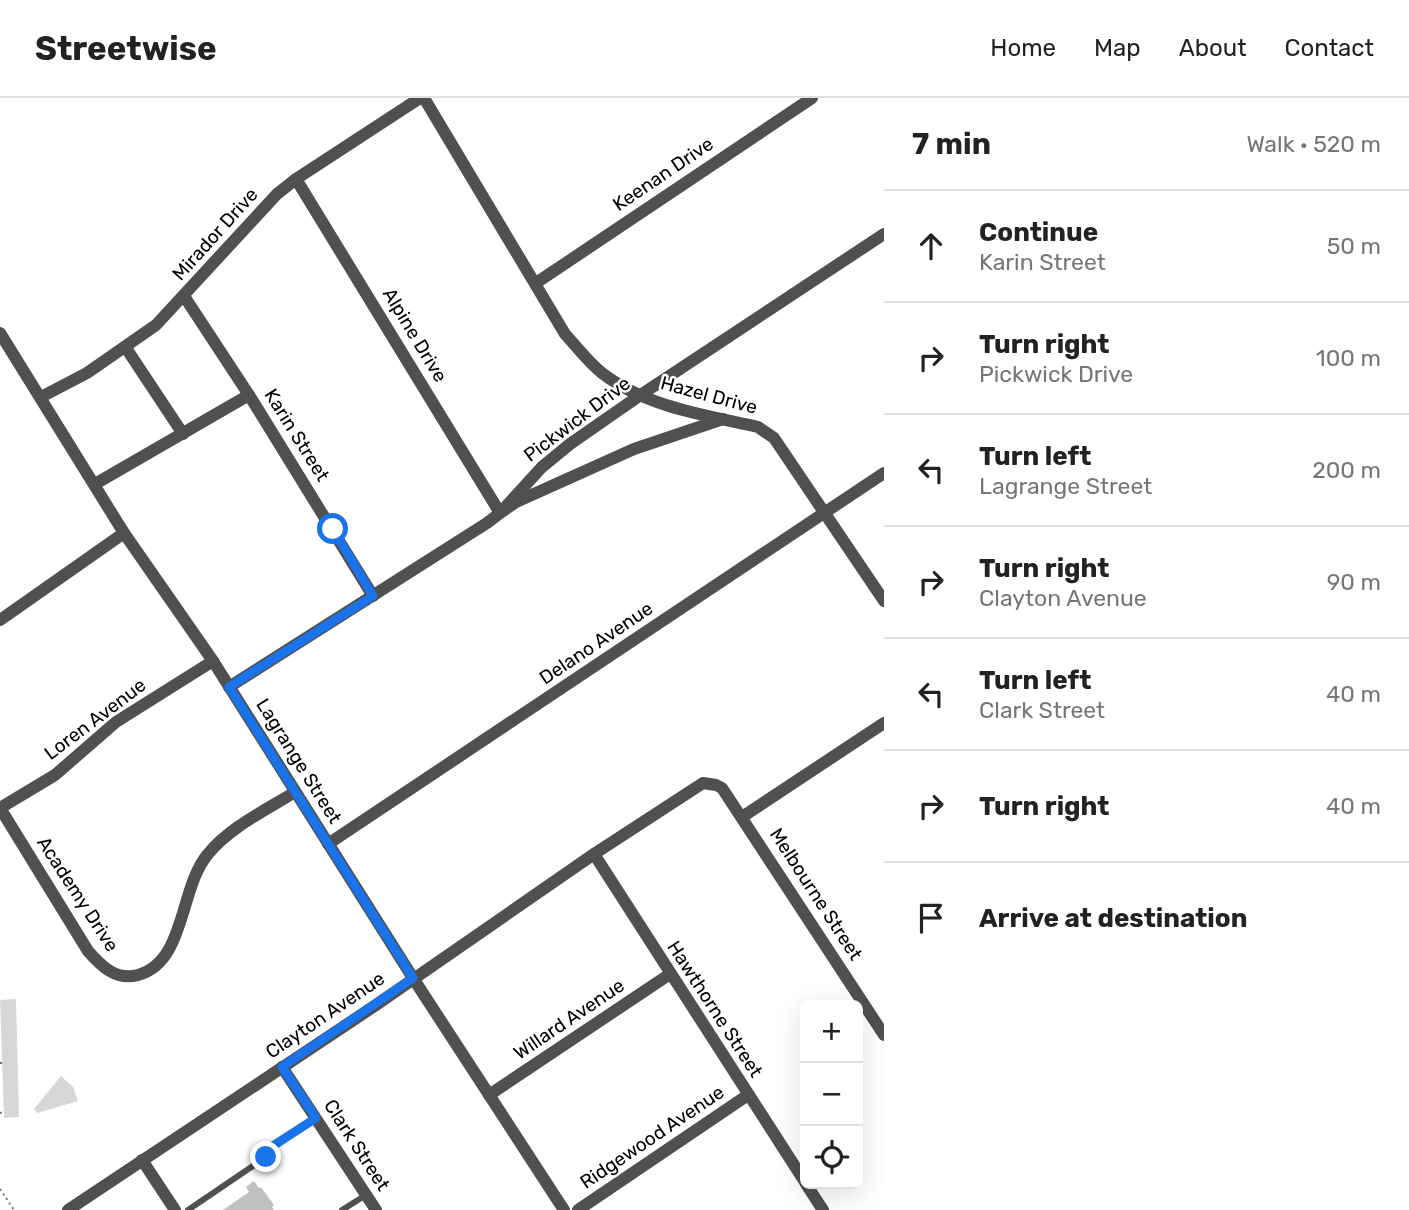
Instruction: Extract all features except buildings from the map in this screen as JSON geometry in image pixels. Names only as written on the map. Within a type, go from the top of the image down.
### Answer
[{"type":"street","name":"Mirador Drive","points":[[41,397],[87,373],[156,325],[276,194],[422,98]]},
{"type":"street","name":"Hazel Drive","points":[[422,98],[565,334],[581,352],[607,376],[639,396],[665,405],[758,427],[774,438],[884,601]]},
{"type":"street","name":"Keenan Drive","points":[[536,283],[812,98]]},
{"type":"street","name":"Alpine Drive","points":[[296,179],[500,513]]},
{"type":"street","name":"Pickwick Drive","points":[[229,687],[500,513],[542,467],[639,396],[884,234]]},
{"type":"street","name":"Karin Street","points":[[184,296],[249,395],[373,596]]},
{"type":"street","name":"Lagrange Street","points":[[0,333],[124,533],[213,661],[413,978],[564,1210]]},
{"type":"street","points":[[126,348],[183,434]]},
{"type":"street","points":[[95,484],[249,395]]},
{"type":"street","points":[[500,513],[634,449],[723,419]]},
{"type":"street","name":"Delano Avenue","points":[[328,844],[884,473]]},
{"type":"street","points":[[0,620],[124,533]]},
{"type":"street","name":"Loren Avenue","points":[[0,808],[55,775],[116,722],[213,661]]},
{"type":"street","points":[[742,817],[884,723]]},
{"type":"street","name":"Clayton Avenue","points":[[68,1210],[594,855],[703,783],[708,783]]},
{"type":"street","name":"Melbourne Street","points":[[708,783],[722,788],[884,1035]]},
{"type":"street","name":"Academy Drive","points":[[0,808],[88,951],[101,967],[115,974],[132,976],[148,972],[160,964],[168,951],[205,857],[235,830],[295,792]]},
{"type":"street","name":"Hawthorne Street","points":[[594,855],[800,1174]]},
{"type":"street","name":"Willard Avenue","points":[[489,1096],[670,974]]},
{"type":"street","name":"Clark Street","points":[[282,1067],[376,1210]]},
{"type":"street","name":"Ridgewood Avenue","points":[[578,1210],[748,1095]]},
{"type":"street","points":[[142,1160],[175,1210]]},
{"type":"street","name":"Hawthorne Street","points":[[810,1189],[823,1210]]},
{"type":"lane","points":[[188,1210],[266,1157],[262,1153],[316,1118]]},
{"type":"lane","points":[[342,1210],[366,1195]]},
{"type":"path","points":[[0,1189],[15,1210]]},
{"type":"shaded area","points":[[16,999],[19,1117],[4,1118],[0,1000]]},
{"type":"shaded area","points":[[61,1076],[73,1087],[78,1101],[37,1113],[34,1109]]},
{"type":"route","points":[[266,1157],[262,1153],[316,1118],[282,1067],[413,978],[229,687],[373,596],[333,529]]}]
